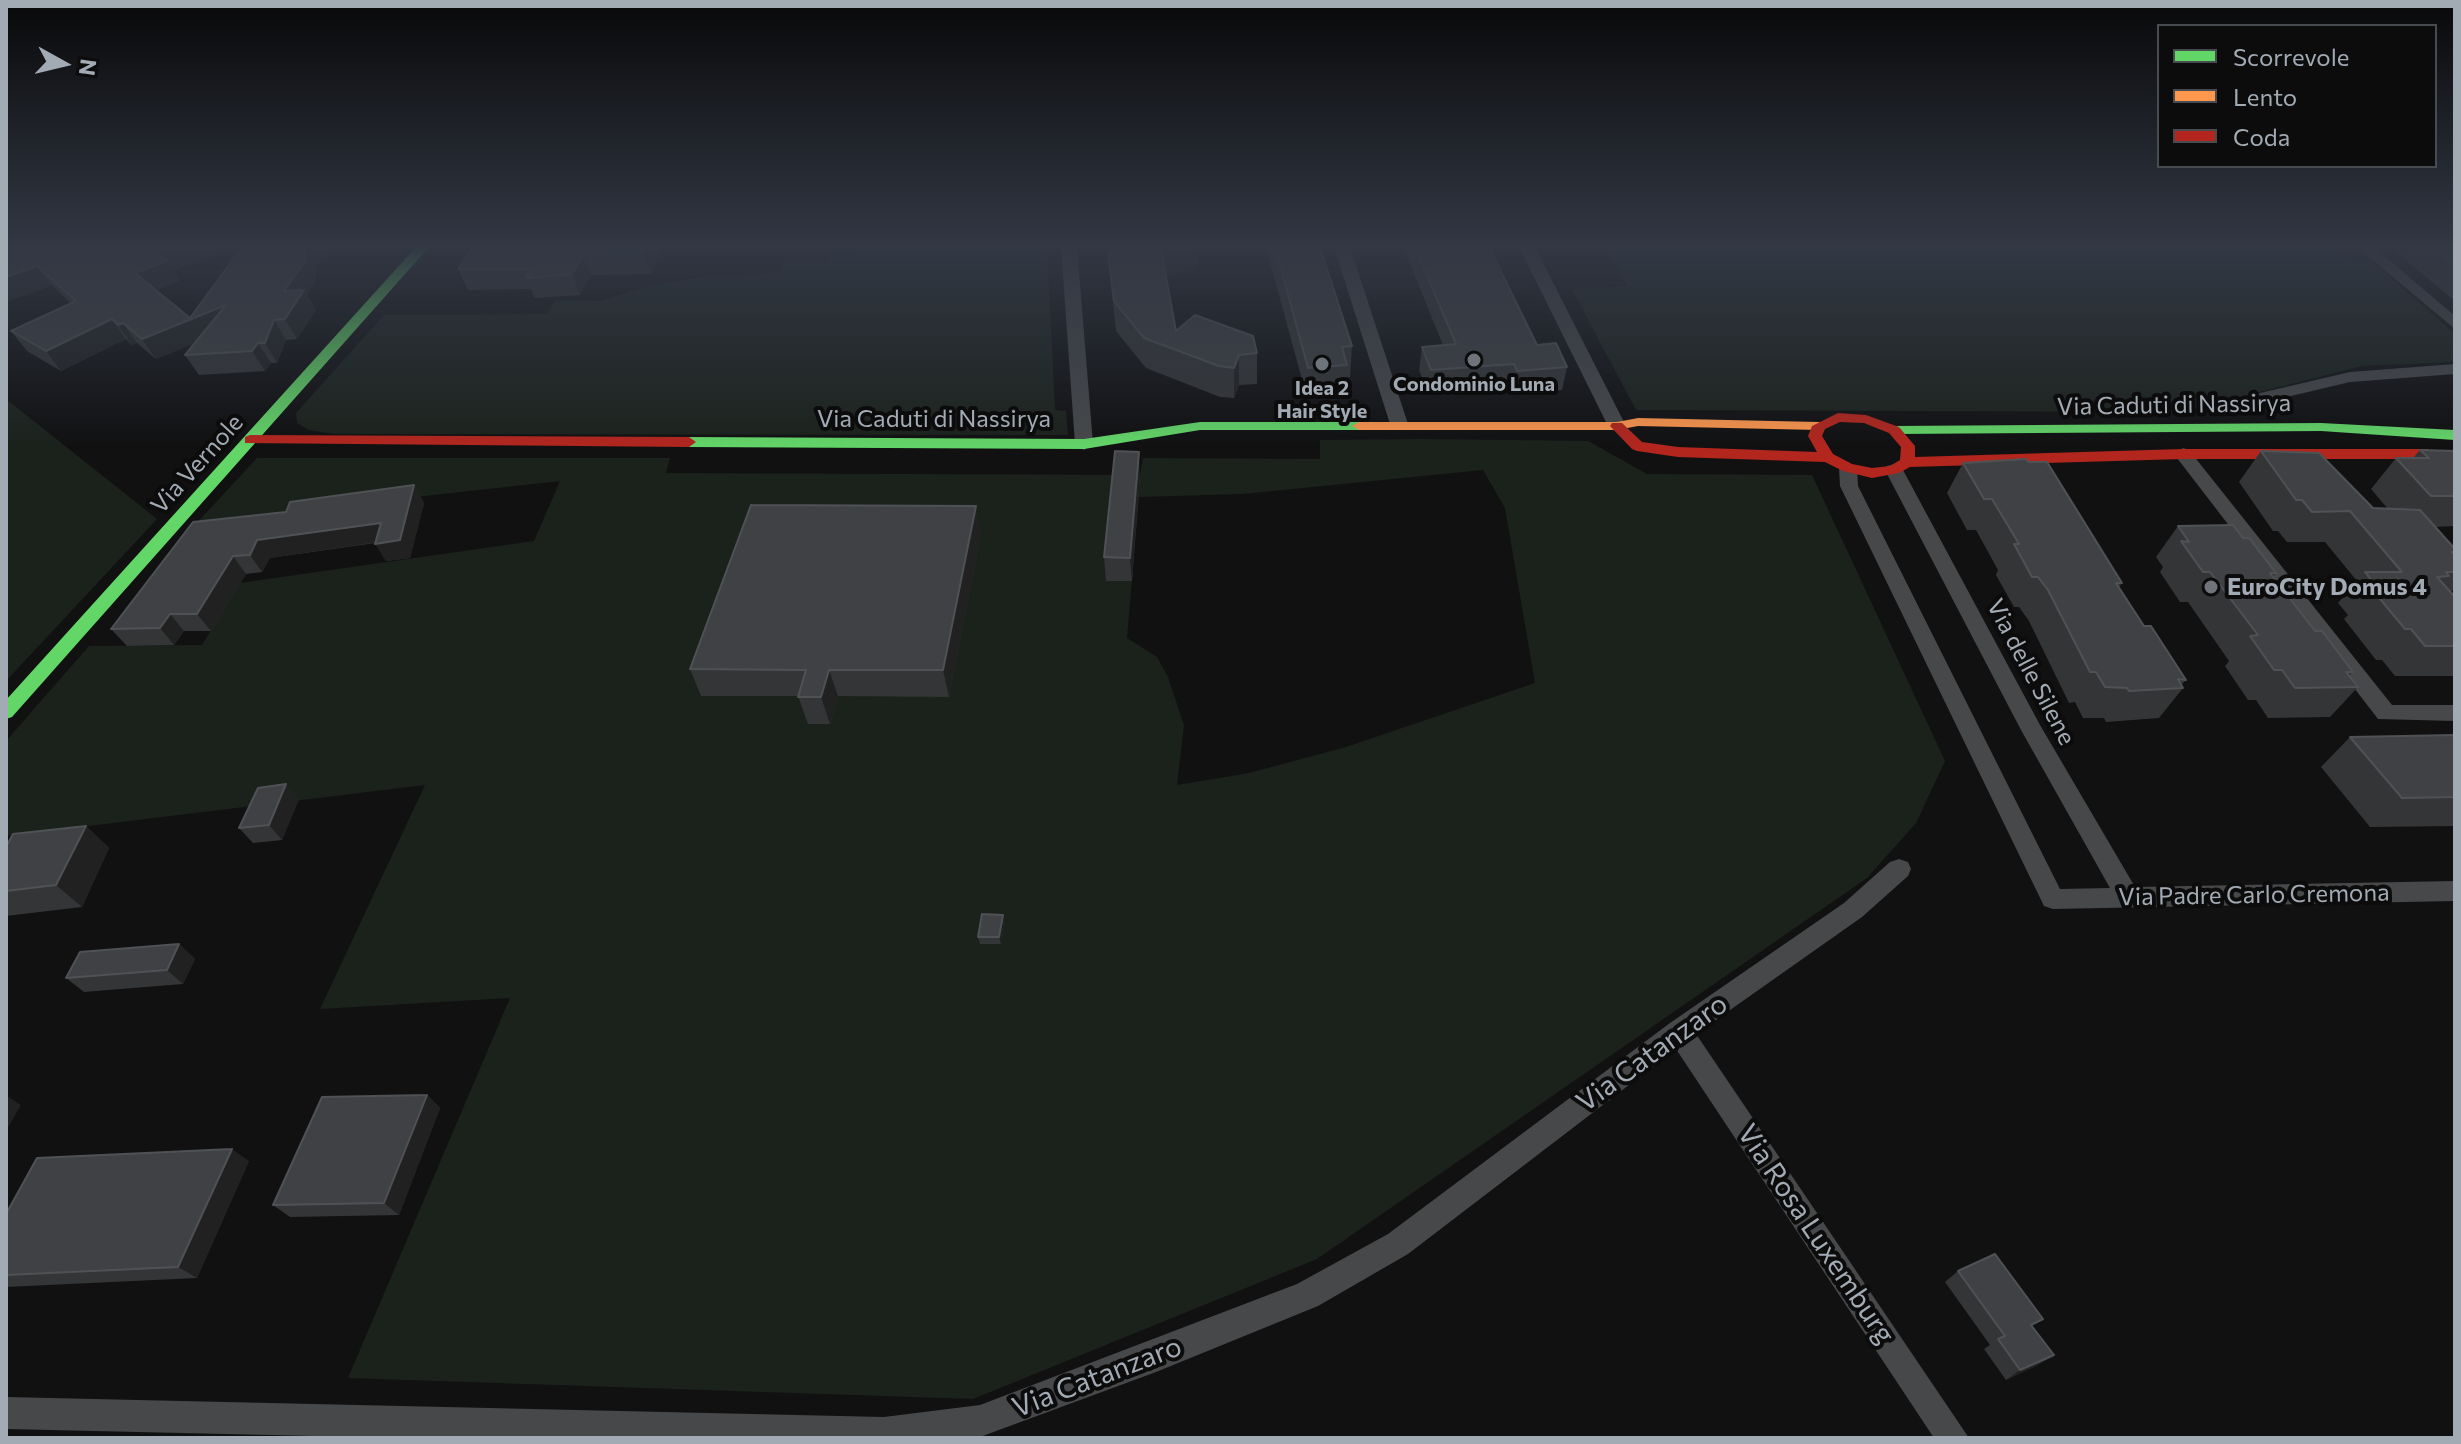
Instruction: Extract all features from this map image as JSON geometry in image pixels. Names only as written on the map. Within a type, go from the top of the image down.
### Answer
[{"type":"street","name":"Via Vernole","points":[[6,712],[363,314]]},
{"type":"street","points":[[1074,314],[1084,444]]},
{"type":"street","points":[[1364,314],[1399,424]]},
{"type":"street","points":[[1561,314],[1617,426]]},
{"type":"street","points":[[2232,405],[2350,377],[2455,369]]},
{"type":"street","name":"Via Caduti di Nassirya","points":[[250,440],[1084,444],[1200,426],[1617,426],[1638,422],[1819,426],[1838,417],[1866,419],[1894,430],[2321,427],[2455,435]]},
{"type":"street","name":"Via Caduti di Nassirya","points":[[1617,426],[1637,446],[1828,457],[1848,468],[1872,473],[1900,466],[2183,454],[2442,455]]},
{"type":"street","points":[[1819,426],[1815,436],[1818,447],[1828,457]]},
{"type":"street","points":[[1894,430],[1908,446],[1900,466]]},
{"type":"street","points":[[2183,454],[2386,713],[2455,713]]},
{"type":"street","name":"Via delle Silene","points":[[1900,466],[2032,730],[2127,896]]},
{"type":"street","name":"Via Padre Carlo Cremona","points":[[1848,468],[1849,486],[2053,899],[2455,891]]},
{"type":"street","name":"Via Catanzaro","points":[[6,1413],[882,1436],[980,1421],[1156,1356],[1307,1295],[1398,1244],[1679,1031],[1853,910],[1899,869]]},
{"type":"street","name":"Via Rosa Luxemburg","points":[[1679,1031],[1953,1438]]},
{"type":"shaded area","points":[[1050,314],[1055,410],[1066,411],[1068,435],[333,434],[309,430],[297,423],[296,413],[384,315]]},
{"type":"shaded area","points":[[1585,314],[2432,314],[2455,334],[2455,362],[2362,366],[2182,412],[1636,410]]},
{"type":"shaded area","points":[[6,399],[157,519],[6,681]]},
{"type":"shaded area","points":[[1320,440],[1588,441],[1647,474],[1812,475],[1945,761],[1916,823],[1867,878],[1317,1259],[973,1399],[348,1378],[510,998],[320,1009],[425,785],[6,836],[6,741],[89,646],[202,645],[240,583],[534,541],[560,481],[193,527],[257,458],[670,458],[666,473],[1140,475],[1143,458],[1320,459]],"holes":[[[1483,470],[1505,508],[1535,683],[1346,747],[1249,773],[1177,785],[1184,725],[1168,677],[1157,657],[1127,638],[1139,497],[1243,494]]]},
{"type":"building","points":[[47,314],[186,314],[190,318],[193,314],[203,314],[142,339],[123,323],[118,325],[112,319],[46,351],[11,331]]},
{"type":"building","points":[[218,314],[288,314],[285,319],[274,320],[265,343],[258,343],[252,351],[185,355]]},
{"type":"building","points":[[1125,314],[1173,314],[1176,331],[1195,315],[1253,336],[1257,353],[1239,355],[1234,368],[1219,366],[1144,338]]},
{"type":"building","points":[[1293,314],[1342,314],[1352,346],[1342,347],[1347,365],[1308,368]]},
{"type":"building","points":[[1443,314],[1522,314],[1537,345],[1556,343],[1567,367],[1517,371],[1514,364],[1431,370],[1422,347],[1456,344]]},
{"type":"building","points":[[2420,450],[2455,451],[2455,496],[2431,496],[2396,458],[2429,458]]},
{"type":"building","points":[[1115,451],[1139,452],[1130,558],[1104,557]]},
{"type":"building","points":[[2261,451],[2319,453],[2373,508],[2420,510],[2455,549],[2452,552],[2455,555],[2455,572],[2446,572],[2449,576],[2437,577],[2455,597],[2455,646],[2425,646],[2411,629],[2405,629],[2371,588],[2378,588],[2365,572],[2402,572],[2350,511],[2312,512],[2302,500],[2296,500]]},
{"type":"building","points":[[2026,459],[2028,462],[2047,462],[2122,583],[2116,583],[2144,626],[2151,626],[2186,680],[2178,679],[2183,688],[2129,691],[2127,688],[2105,687],[2096,672],[2090,672],[2048,590],[2038,577],[2032,577],[2014,544],[2019,544],[1992,499],[1984,499],[1963,463]]},
{"type":"building","points":[[414,485],[400,540],[375,544],[381,523],[257,540],[250,555],[233,556],[197,614],[170,614],[160,628],[111,629],[193,522],[286,512],[290,502]]},
{"type":"building","points":[[751,505],[976,506],[943,670],[829,670],[821,697],[798,697],[806,670],[690,669]]},
{"type":"building","points":[[2233,525],[2243,538],[2249,538],[2276,573],[2270,573],[2315,631],[2322,631],[2353,672],[2346,672],[2358,687],[2295,688],[2282,670],[2274,670],[2250,636],[2258,635],[2210,572],[2203,572],[2181,541],[2189,542],[2178,526]]},
{"type":"building","points":[[2455,735],[2455,797],[2402,798],[2350,737]]},
{"type":"building","points":[[286,784],[269,825],[239,828],[258,788]]},
{"type":"building","points":[[86,826],[56,885],[6,891],[6,847],[13,834]]},
{"type":"building","points":[[982,914],[1003,915],[999,937],[978,937]]},
{"type":"building","points":[[179,944],[167,970],[66,978],[80,952]]},
{"type":"building","points":[[427,1095],[384,1203],[273,1205],[322,1097]]},
{"type":"building","points":[[232,1149],[178,1267],[6,1275],[6,1214],[37,1158]]},
{"type":"building","points":[[1995,1254],[2043,1319],[2031,1325],[2054,1355],[2020,1370],[1998,1339],[2005,1336],[1958,1271]]},
{"type":"traffic: fast","points":[[6,712],[363,314]]},
{"type":"traffic: fast","points":[[689,442],[1084,444],[1200,426],[1359,426]]},
{"type":"traffic: fast","points":[[1894,430],[2321,427],[2455,435]]},
{"type":"traffic: slow","points":[[1359,426],[1617,426],[1638,422],[1819,426]]},
{"type":"traffic: jam","points":[[1617,426],[1637,446],[1678,452],[1828,457],[1848,468],[1872,473],[1894,470],[1907,462],[1908,446],[1894,430],[1866,419],[1838,417],[1819,426],[1815,436],[1828,457]]},
{"type":"traffic: jam","points":[[250,440],[689,442]]},
{"type":"traffic: jam","points":[[1907,462],[2183,454],[2428,454]]},
{"type":"place","name":"Condominio Luna","points":[[1474,360]]},
{"type":"place","name":"Idea 2 Hair Style","points":[[1322,364]]},
{"type":"place","name":"EuroCity Domus 4","points":[[2211,587]]}]
